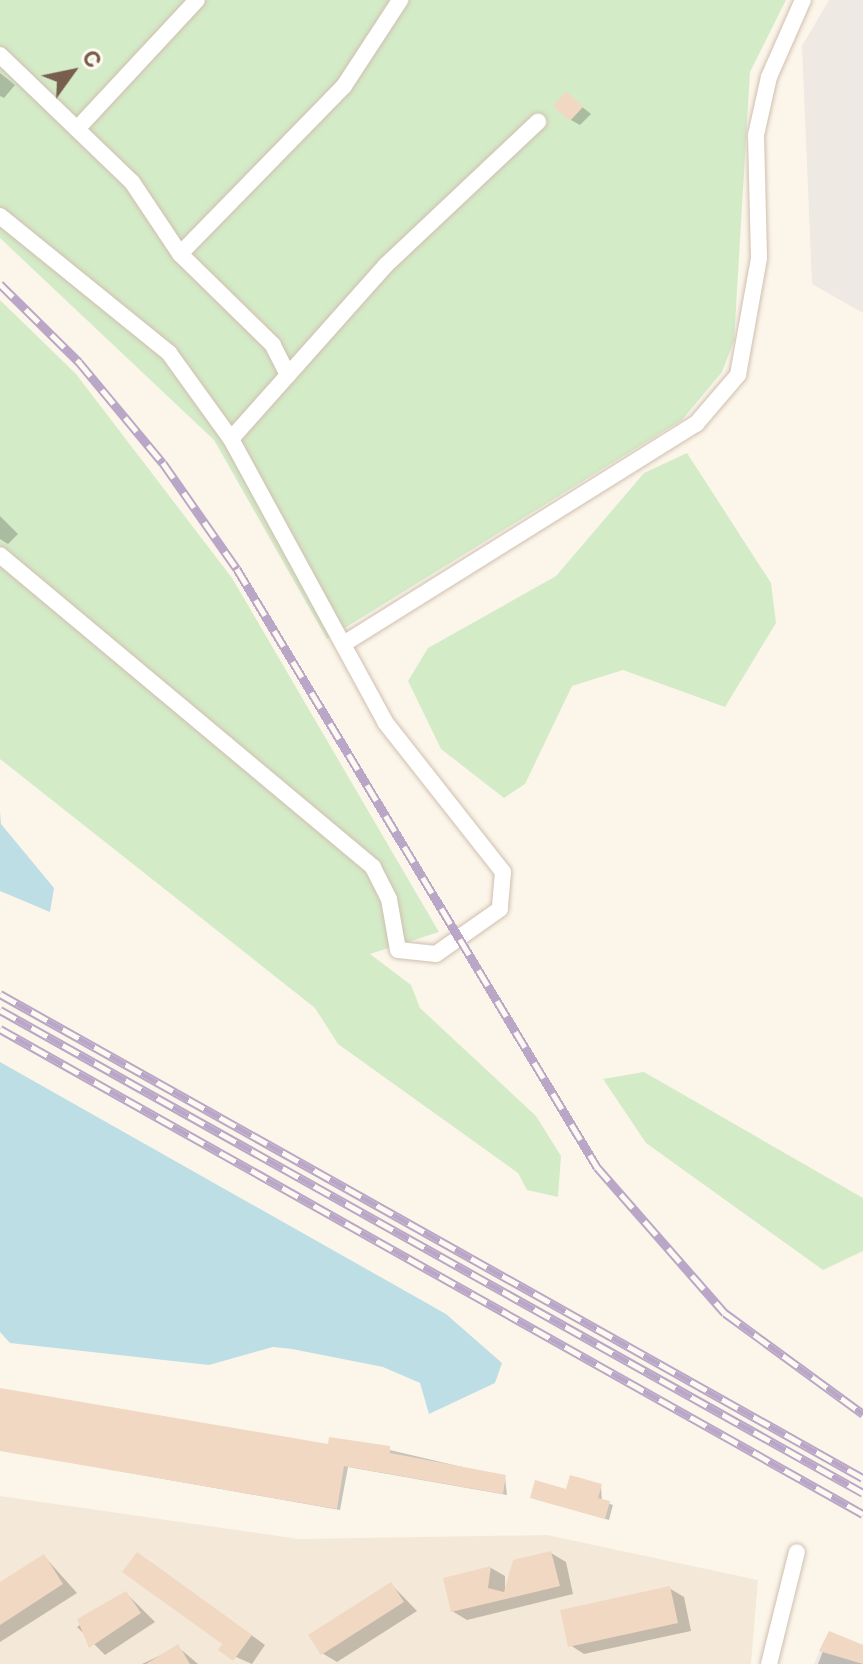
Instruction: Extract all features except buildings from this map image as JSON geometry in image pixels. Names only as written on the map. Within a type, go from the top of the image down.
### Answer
[{"type":"street","points":[[77,129],[197,0]]},
{"type":"street","points":[[180,254],[344,86],[400,0]]},
{"type":"street","points":[[345,643],[696,424],[738,375],[759,258],[756,135],[769,77],[803,0]]},
{"type":"street","points":[[0,55],[132,182],[180,254],[273,345],[288,375]]},
{"type":"street","points":[[231,439],[386,265],[538,122]]},
{"type":"street","points":[[0,216],[169,353],[231,439],[345,643],[385,722],[503,872],[500,909],[436,954],[398,950],[389,899],[373,867],[0,555]]},
{"type":"street","points":[[769,1664],[797,1552]]},
{"type":"shaded area","points":[[829,0],[863,0],[863,313],[812,284],[802,46]]},
{"type":"shaded area","points":[[0,1496],[299,1539],[547,1535],[758,1580],[751,1664],[0,1664]]},
{"type":"shaded area","points":[[829,1631],[863,1645],[863,1664],[814,1664]]},
{"type":"green space","points":[[0,0],[786,0],[750,72],[734,341],[722,372],[682,420],[327,639],[214,440],[0,238]]},
{"type":"green space","points":[[0,300],[76,374],[232,578],[439,932],[370,954],[411,985],[420,1008],[536,1116],[561,1156],[558,1197],[527,1190],[518,1173],[338,1044],[315,1008],[0,759]]},
{"type":"green space","points":[[687,453],[771,583],[776,623],[725,707],[623,670],[572,686],[525,784],[504,798],[441,749],[408,681],[428,648],[556,576],[644,473]]},
{"type":"green space","points":[[644,1072],[863,1198],[863,1251],[823,1270],[646,1143],[603,1079]]},
{"type":"water","points":[[0,811],[1,824],[54,888],[50,912],[0,891]]},
{"type":"water","points":[[0,1062],[446,1314],[502,1363],[495,1383],[429,1414],[420,1383],[383,1367],[292,1349],[273,1347],[209,1365],[10,1343],[0,1332]]},
{"type":"railway","points":[[0,284],[79,362],[163,463],[237,569],[597,1167],[725,1313],[863,1414]]},
{"type":"railway","points":[[0,994],[863,1478]]},
{"type":"railway","points":[[0,1010],[863,1493]]},
{"type":"railway","points":[[0,1029],[863,1514]]}]
